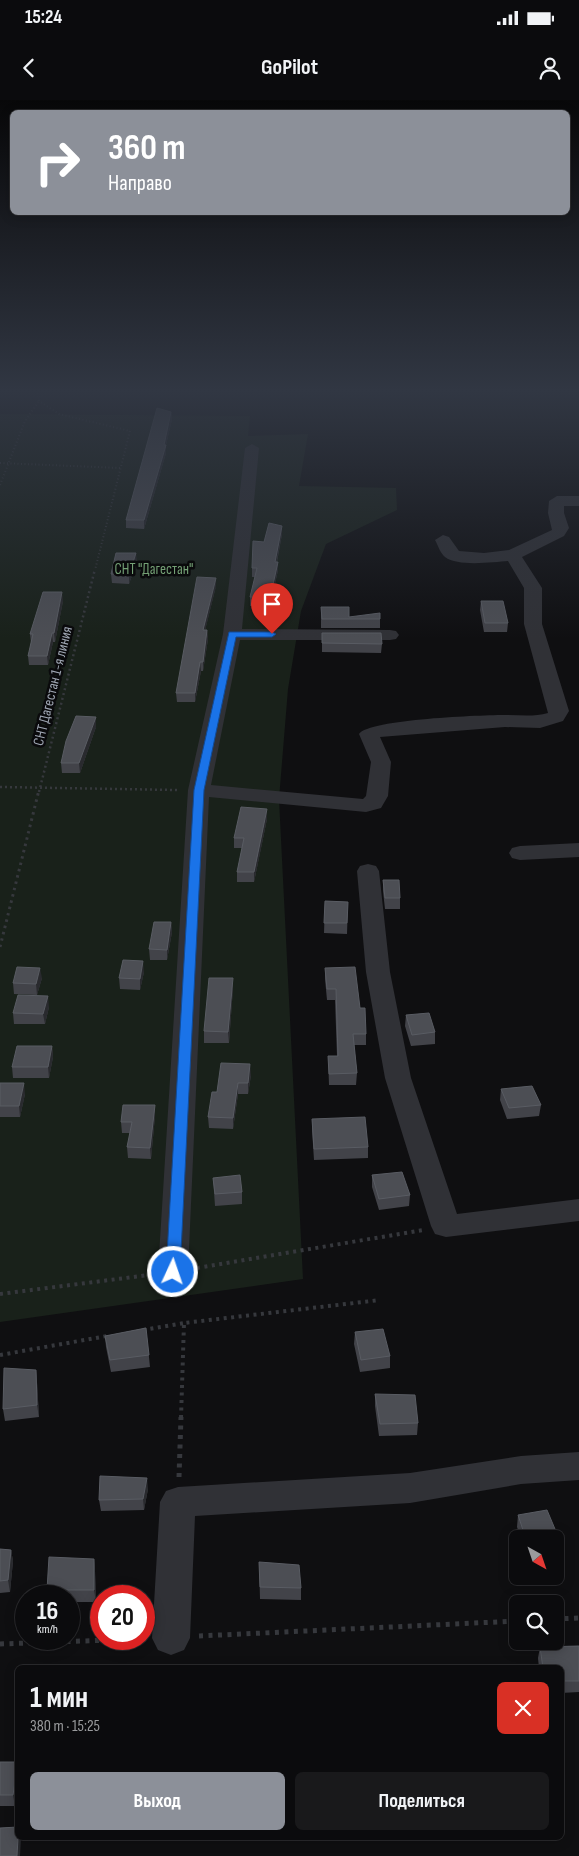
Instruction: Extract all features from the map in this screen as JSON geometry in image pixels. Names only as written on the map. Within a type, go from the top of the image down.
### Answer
[{"type":"street","points":[[173,1272],[199,790],[232,634],[249,475]]},
{"type":"street","points":[[443,540],[450,553],[456,556],[484,558],[513,556],[558,533],[561,528],[556,513],[557,501],[579,501]]},
{"type":"street","points":[[199,790],[366,806],[374,803],[377,796],[381,762],[370,739],[369,734],[374,731],[384,728],[495,721],[540,722],[556,717],[559,711],[533,624],[533,588],[513,556]]},
{"type":"street","points":[[232,634],[390,635]]},
{"type":"street","points":[[520,853],[579,850]]},
{"type":"street","points":[[368,871],[378,972],[398,1078],[446,1226],[579,1210]]},
{"type":"street","points":[[155,1632],[178,1502],[410,1488],[521,1470],[579,1466]]},
{"type":"path","name":"СНТ Дагестан 1-я линия","points":[[0,947],[118,475]]},
{"type":"path","points":[[0,787],[199,790]]},
{"type":"path","points":[[0,1294],[173,1272],[446,1226]]},
{"type":"path","points":[[136,1332],[184,1323],[380,1300]]},
{"type":"path","points":[[178,1502],[184,1323]]},
{"type":"path","points":[[0,1355],[116,1335]]},
{"type":"path","points":[[564,1619],[579,1618]]},
{"type":"path","points":[[155,1638],[509,1621]]},
{"type":"path","points":[[0,1644],[90,1640]]},
{"type":"green space","name":"СНТ \"Дагестан\"","points":[[0,475],[301,475],[299,486],[396,488],[397,510],[326,544],[301,611],[288,689],[279,799],[303,1279],[0,1322]]},
{"type":"building","points":[[138,475],[157,475],[144,520],[126,520]]},
{"type":"building","points":[[269,523],[282,526],[275,562],[278,562],[270,598],[250,597],[257,568],[252,568],[253,541],[264,542]]},
{"type":"building","points":[[116,553],[136,553],[129,575],[111,574]]},
{"type":"building","points":[[197,577],[216,578],[203,630],[207,630],[203,662],[200,662],[195,693],[176,693]]},
{"type":"building","points":[[43,592],[62,592],[54,633],[52,633],[47,656],[28,656],[33,634],[30,634]]},
{"type":"building","points":[[481,601],[503,601],[508,623],[485,623]]},
{"type":"building","points":[[321,607],[349,607],[349,617],[380,613],[380,619],[322,619]]},
{"type":"building","points":[[322,633],[381,633],[382,644],[322,643]]},
{"type":"building","points":[[76,716],[96,717],[79,763],[61,763],[66,741]]},
{"type":"building","points":[[241,807],[267,809],[254,872],[237,872],[244,838],[234,838]]},
{"type":"building","points":[[383,880],[399,880],[400,898],[385,898]]},
{"type":"building","points":[[325,901],[348,902],[347,923],[324,923]]},
{"type":"building","points":[[154,922],[171,922],[167,950],[149,949]]},
{"type":"building","points":[[123,960],[143,961],[140,979],[119,978]]},
{"type":"building","points":[[17,967],[40,968],[36,984],[13,983]]},
{"type":"building","points":[[355,967],[360,1008],[365,1008],[366,1034],[353,1034],[357,1073],[329,1074],[328,1056],[338,1056],[336,989],[327,989],[325,968]]},
{"type":"building","points":[[209,978],[233,978],[228,1032],[204,1031]]},
{"type":"building","points":[[18,995],[48,996],[43,1014],[13,1013]]},
{"type":"building","points":[[429,1013],[435,1032],[412,1035],[406,1015]]},
{"type":"building","points":[[17,1046],[52,1046],[48,1067],[12,1067]]},
{"type":"building","points":[[221,1063],[250,1064],[248,1083],[238,1083],[233,1118],[208,1117],[212,1092],[217,1092]]},
{"type":"building","points":[[0,1083],[24,1083],[19,1106],[0,1106]]},
{"type":"building","points":[[532,1086],[541,1105],[509,1108],[501,1089]]},
{"type":"building","points":[[123,1105],[155,1105],[150,1148],[127,1147],[132,1122],[121,1122]]},
{"type":"building","points":[[365,1117],[368,1147],[314,1149],[312,1119]]},
{"type":"building","points":[[402,1172],[410,1195],[379,1199],[372,1175]]},
{"type":"building","points":[[240,1175],[242,1192],[215,1194],[213,1178]]},
{"type":"building","points":[[146,1328],[149,1355],[110,1360],[105,1336]]},
{"type":"building","points":[[383,1329],[390,1356],[361,1360],[355,1332]]},
{"type":"building","points":[[4,1368],[36,1370],[37,1405],[3,1409]]},
{"type":"building","points":[[375,1394],[415,1395],[418,1423],[380,1424]]},
{"type":"building","points":[[100,1476],[147,1478],[143,1499],[99,1500]]},
{"type":"building","points":[[547,1510],[555,1530],[523,1530],[518,1515]]},
{"type":"building","points":[[0,1549],[11,1550],[8,1580],[0,1581]]},
{"type":"building","points":[[49,1557],[94,1559],[94,1585],[90,1585],[90,1590],[80,1590],[80,1585],[47,1585]]},
{"type":"building","points":[[259,1562],[299,1565],[301,1588],[260,1587]]},
{"type":"building","points":[[564,1646],[579,1646],[579,1681],[564,1681],[564,1665],[543,1665],[540,1650],[564,1650]]},
{"type":"building","points":[[0,1762],[15,1762],[13,1795],[0,1795]]},
{"type":"building","points":[[15,1827],[15,1840],[18,1840],[17,1856],[0,1856],[0,1828]]},
{"type":"route","points":[[173,1272],[199,790],[232,634],[272,634]]}]
